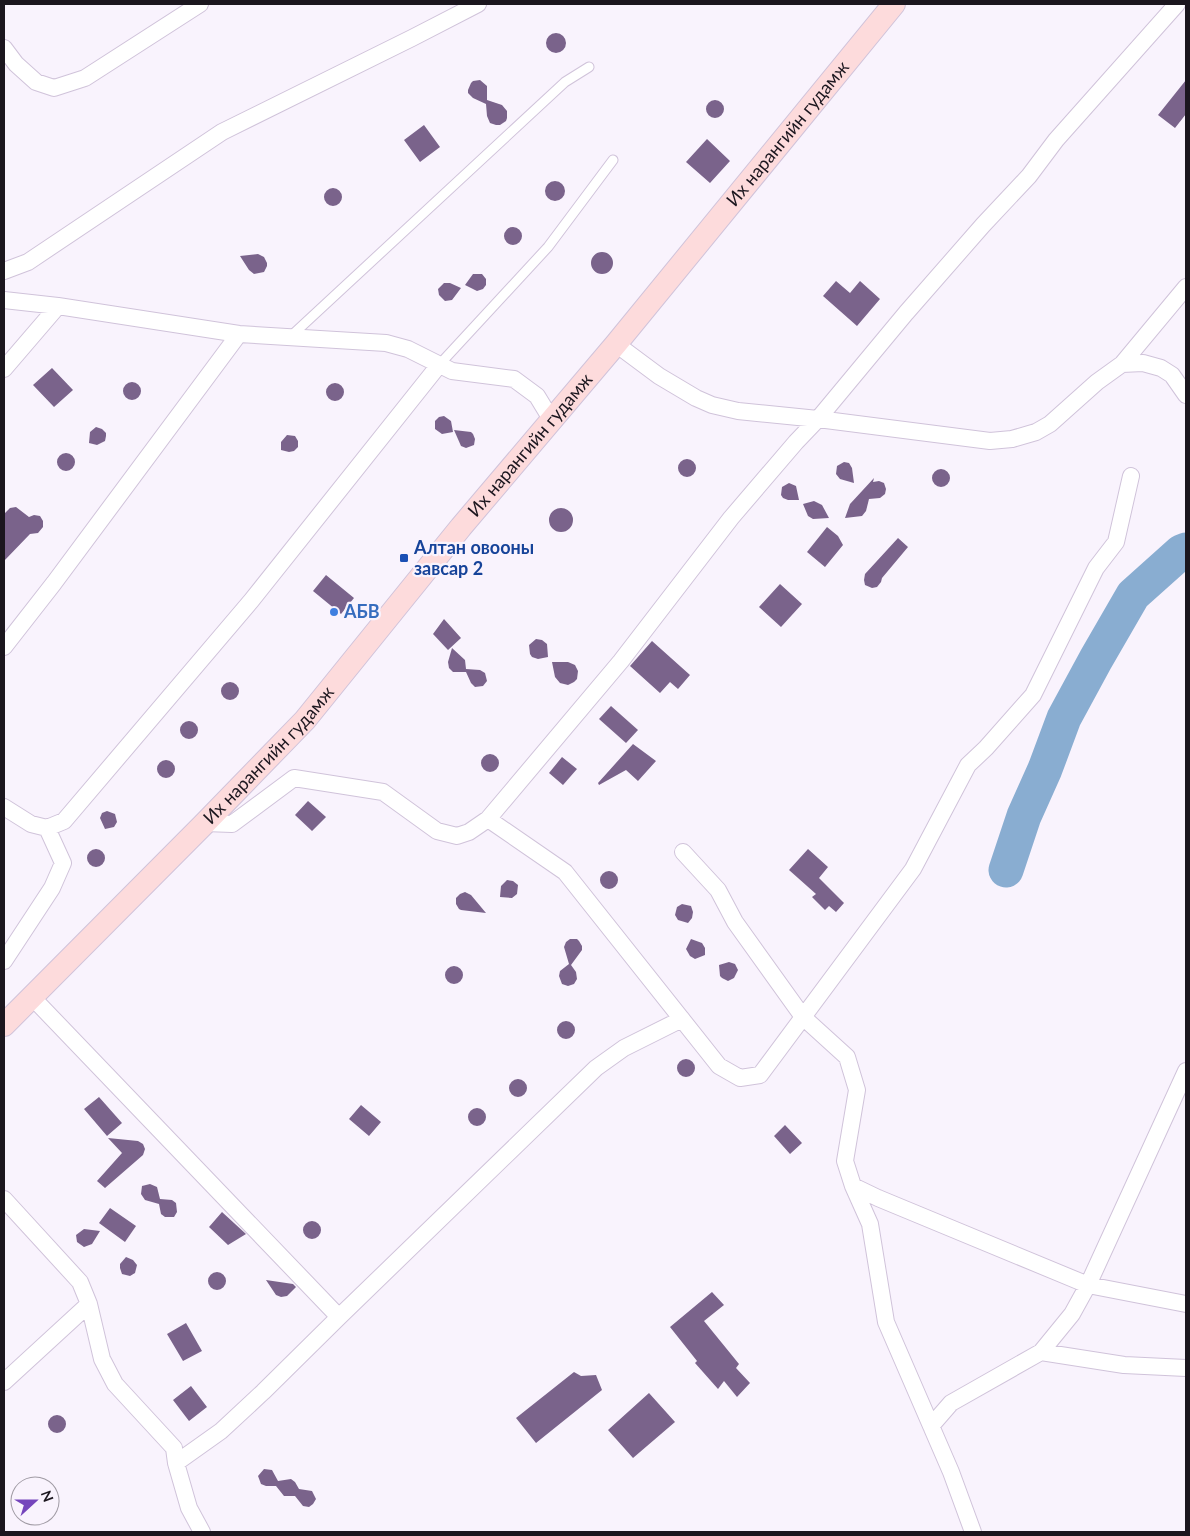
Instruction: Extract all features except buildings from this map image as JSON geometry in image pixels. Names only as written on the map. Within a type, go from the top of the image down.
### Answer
[{"type":"main road","name":"Их нарангийн гудамж","points":[[4,1025],[205,823],[304,720],[461,527],[616,344],[894,4]]},
{"type":"street","points":[[4,48],[16,64],[36,82],[54,88],[85,78],[200,4]]},
{"type":"street","points":[[4,272],[28,262],[222,132],[478,4]]},
{"type":"street","points":[[205,823],[232,824],[294,778],[383,792],[437,831],[456,836],[468,832],[488,819],[627,654],[731,518],[818,419],[906,313],[1029,176],[1056,140],[1177,4]]},
{"type":"street","points":[[616,344],[659,376],[696,398],[712,405],[738,411],[818,419],[990,441],[1036,432],[1050,424],[1097,382],[1122,364],[1186,287]]},
{"type":"street","points":[[4,300],[58,306],[239,334],[386,343],[408,349],[452,371],[514,379],[537,396],[551,419]]},
{"type":"street","points":[[4,369],[58,306]]},
{"type":"street","points":[[4,647],[54,583],[239,334]]},
{"type":"street","points":[[1122,364],[1143,363],[1161,368],[1172,375],[1186,395]]},
{"type":"street","points":[[4,807],[31,824],[47,828],[64,821],[251,601],[439,364]]},
{"type":"street","points":[[488,819],[565,872],[719,1066],[740,1078],[760,1075],[913,870],[968,765],[986,748],[1033,695],[1096,568],[1116,542],[1131,476]]},
{"type":"street","points":[[4,961],[52,888],[63,862],[47,828]]},
{"type":"street","points":[[683,852],[718,890],[735,922],[804,1017],[848,1057],[857,1090],[845,1161],[852,1186],[870,1224],[886,1322],[951,1472],[973,1532]]},
{"type":"street","points":[[32,996],[339,1317]]},
{"type":"street","points":[[176,1463],[221,1431],[264,1392],[596,1068],[624,1048],[682,1018]]},
{"type":"street","points":[[931,1426],[951,1403],[1041,1352],[1072,1314],[1088,1285],[1186,1070]]},
{"type":"street","points":[[852,1186],[1088,1285],[1186,1304]]},
{"type":"street","points":[[4,1200],[80,1282],[89,1304],[102,1359],[115,1384],[174,1448],[176,1463],[189,1508],[202,1532]]},
{"type":"street","points":[[4,1382],[89,1304]]},
{"type":"street","points":[[1041,1352],[1124,1366],[1186,1368]]},
{"type":"lane","points":[[290,337],[565,82],[589,67]]},
{"type":"lane","points":[[439,364],[548,247],[614,160]]},
{"type":"waterway","points":[[1006,870],[1024,816],[1045,769],[1064,718],[1096,659],[1133,595],[1181,552],[1186,550]]},
{"type":"place","name":"Алтан овооны завсар 2","points":[[404,558]]},
{"type":"place","name":"АБВ","points":[[334,612]]}]
